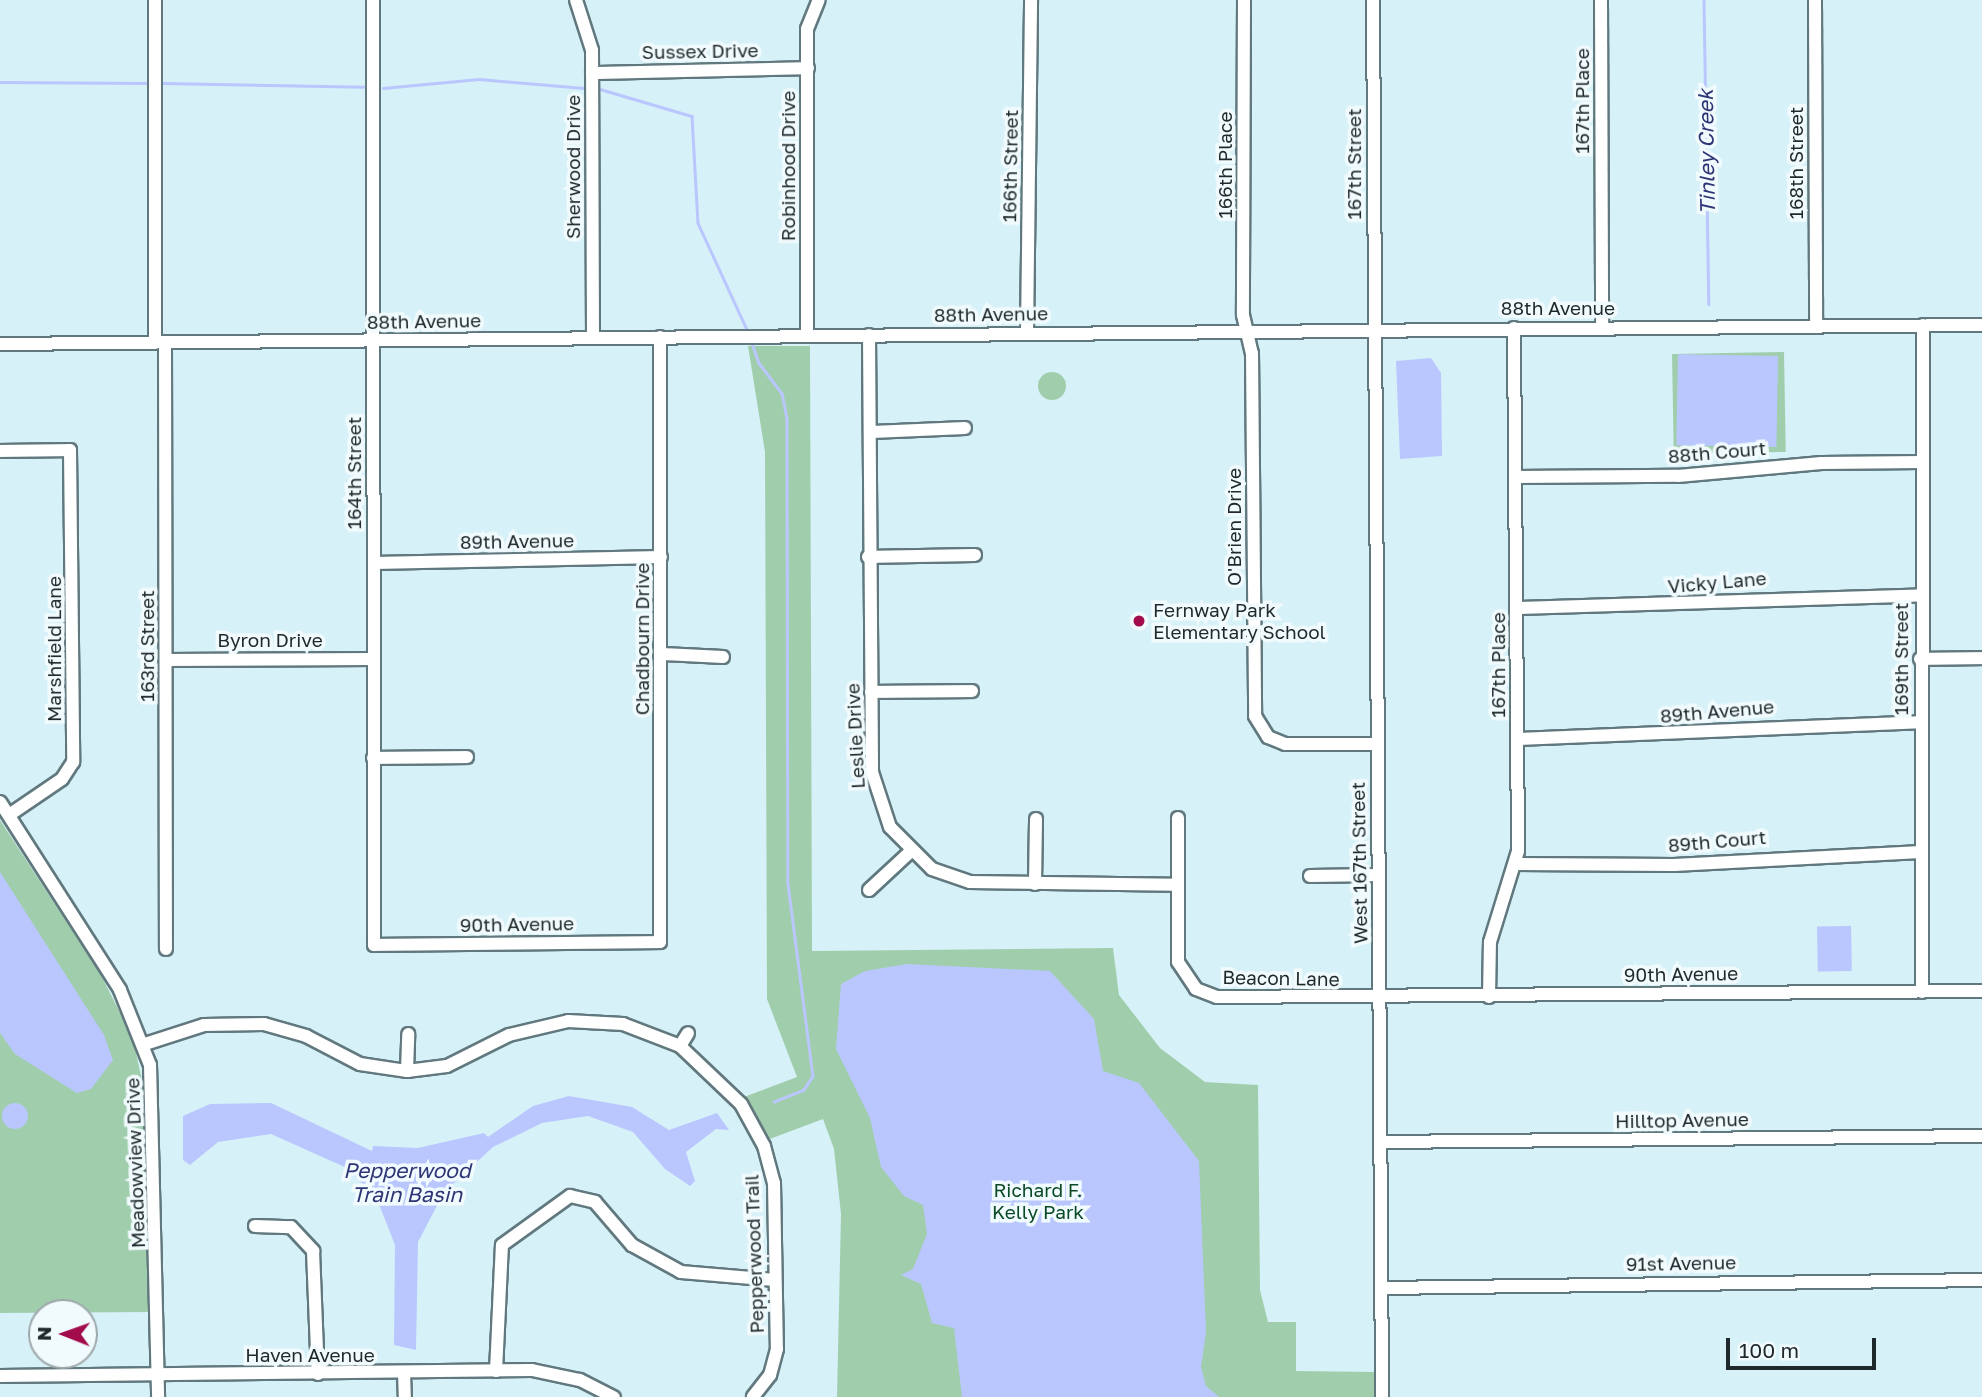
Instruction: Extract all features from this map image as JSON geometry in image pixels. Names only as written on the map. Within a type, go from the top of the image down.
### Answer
[{"type":"street","name":"163rd Street","points":[[155,0],[166,660],[166,949]]},
{"type":"street","name":"164th Street","points":[[373,0],[374,945]]},
{"type":"street","name":"Sherwood Drive","points":[[576,0],[587,22],[592,73],[593,337]]},
{"type":"street","name":"Robinhood Drive","points":[[807,335],[808,24],[819,0]]},
{"type":"street","name":"166th Street","points":[[1027,333],[1031,0]]},
{"type":"street","name":"166th Place","points":[[1244,0],[1248,330]]},
{"type":"street","name":"167th Street","points":[[1373,0],[1373,329]]},
{"type":"street","name":"167th Place","points":[[1601,0],[1602,327]]},
{"type":"street","name":"168th Street","points":[[1815,0],[1816,325]]},
{"type":"street","name":"Sussex Drive","points":[[592,73],[808,68]]},
{"type":"street","name":"169th Street","points":[[1922,992],[1920,595],[1923,325]]},
{"type":"street","name":"88th Avenue","points":[[0,344],[1982,325]]},
{"type":"street","name":"167th Place","points":[[1489,997],[1490,942],[1517,864],[1514,328]]},
{"type":"street","name":"West 167th Street","points":[[1373,329],[1382,1142],[1382,1397]]},
{"type":"street","name":"O'Brien Drive","points":[[1248,330],[1255,716],[1268,737],[1285,744],[1377,744]]},
{"type":"street","name":"Leslie Drive","points":[[869,335],[872,432],[868,557],[874,786],[890,827],[910,852],[932,870],[970,882],[1175,884]]},
{"type":"street","name":"Chadbourn Drive","points":[[660,337],[663,654],[660,942]]},
{"type":"street","points":[[872,432],[965,428]]},
{"type":"street","name":"Marshfield Lane","points":[[0,451],[70,450],[74,762],[62,779],[9,815]]},
{"type":"street","name":"88th Court","points":[[1516,477],[1678,476],[1821,463],[1921,462]]},
{"type":"street","points":[[868,557],[975,555]]},
{"type":"street","name":"89th Avenue","points":[[374,563],[661,557]]},
{"type":"street","name":"Vicky Lane","points":[[1517,608],[1920,595]]},
{"type":"street","points":[[663,654],[723,657]]},
{"type":"street","points":[[1920,659],[1982,658]]},
{"type":"street","name":"Byron Drive","points":[[166,660],[374,659]]},
{"type":"street","points":[[871,692],[972,691]]},
{"type":"street","name":"89th Avenue","points":[[1518,739],[1920,722]]},
{"type":"street","points":[[373,758],[467,757]]},
{"type":"street","name":"Meadowview Drive","points":[[0,802],[120,989],[145,1044],[157,1128],[158,1397]]},
{"type":"street","name":"Beacon Lane","points":[[1178,818],[1176,939],[1187,979],[1217,997],[1380,998]]},
{"type":"street","points":[[1035,884],[1036,819]]},
{"type":"street","points":[[869,890],[910,852]]},
{"type":"street","name":"89th Court","points":[[1517,864],[1674,865],[1921,852]]},
{"type":"street","points":[[1310,876],[1378,875]]},
{"type":"street","name":"90th Avenue","points":[[374,945],[660,942]]},
{"type":"street","name":"90th Avenue","points":[[1380,998],[1982,991]]},
{"type":"street","name":"Pepperwood Trail","points":[[145,1044],[204,1025],[264,1024],[306,1036],[360,1064],[407,1071],[447,1066],[509,1035],[561,1022],[623,1024],[680,1045],[731,1090],[764,1146],[774,1183],[774,1365],[754,1397]]},
{"type":"street","points":[[680,1045],[688,1033]]},
{"type":"street","points":[[407,1071],[408,1034]]},
{"type":"street","name":"Hilltop Avenue","points":[[1382,1142],[1982,1136]]},
{"type":"street","points":[[496,1371],[502,1245],[570,1196],[595,1202],[632,1245],[681,1272],[775,1280]]},
{"type":"street","points":[[255,1226],[290,1227],[313,1251],[318,1374]]},
{"type":"street","name":"91st Avenue","points":[[1381,1288],[1982,1280]]},
{"type":"street","name":"Haven Avenue","points":[[0,1376],[554,1372],[614,1397]]},
{"type":"street","points":[[404,1373],[405,1397]]},
{"type":"green space","name":"Richard F. Kelly Park","points":[[748,346],[810,346],[812,951],[1113,948],[1119,995],[1160,1048],[1205,1082],[1258,1085],[1260,1290],[1268,1322],[1296,1322],[1296,1371],[1374,1372],[1375,1397],[837,1397],[841,1214],[834,1149],[823,1119],[767,1140],[744,1097],[797,1077],[767,999],[765,452]]},
{"type":"green space","points":[[1784,352],[1786,452],[1674,454],[1672,354]]},
{"type":"green space","points":[[1052,372],[1062,376],[1066,386],[1062,396],[1052,400],[1042,396],[1038,386],[1042,376]]},
{"type":"green space","points":[[0,820],[101,975],[133,1039],[148,1108],[150,1312],[98,1312],[98,1299],[28,1299],[28,1313],[0,1313]]},
{"type":"water","points":[[1678,354],[1778,356],[1776,447],[1676,445]]},
{"type":"water","points":[[1431,358],[1441,373],[1442,456],[1400,459],[1396,361]]},
{"type":"water","points":[[0,872],[104,1035],[113,1060],[91,1089],[77,1093],[15,1054],[0,1033]]},
{"type":"water","points":[[1851,926],[1852,971],[1818,972],[1817,927]]},
{"type":"water","points":[[907,964],[1050,971],[1094,1019],[1103,1071],[1139,1083],[1199,1161],[1206,1332],[1201,1367],[1206,1386],[1219,1397],[962,1397],[954,1328],[932,1323],[921,1284],[901,1275],[913,1269],[927,1234],[923,1205],[904,1196],[881,1167],[870,1118],[836,1049],[841,984],[865,971]]},
{"type":"water","name":"Pepperwood Train Basin","points":[[569,1096],[632,1107],[669,1130],[717,1113],[729,1130],[716,1129],[686,1152],[695,1181],[690,1186],[665,1169],[633,1132],[588,1116],[542,1123],[493,1147],[444,1192],[418,1242],[416,1350],[394,1345],[395,1245],[377,1199],[347,1168],[271,1134],[218,1142],[190,1165],[183,1160],[183,1116],[210,1104],[271,1103],[372,1151],[373,1146],[418,1148],[484,1133],[488,1137],[533,1106]]},
{"type":"water","points":[[15,1103],[24,1107],[28,1116],[24,1125],[15,1129],[6,1125],[2,1116],[6,1107]]},
{"type":"waterway","name":"Tinley Creek","points":[[1704,0],[1709,304]]},
{"type":"waterway","points":[[383,88],[479,79],[584,88]]},
{"type":"waterway","points":[[0,82],[146,83]]},
{"type":"waterway","points":[[163,83],[363,87]]},
{"type":"waterway","points":[[600,89],[692,116],[698,223],[749,334]]},
{"type":"waterway","points":[[751,340],[759,363],[782,393],[787,419],[788,884],[813,1076],[804,1090],[774,1102]]},
{"type":"place","name":"Fernway Park Elementary School","points":[[1139,621]]}]
